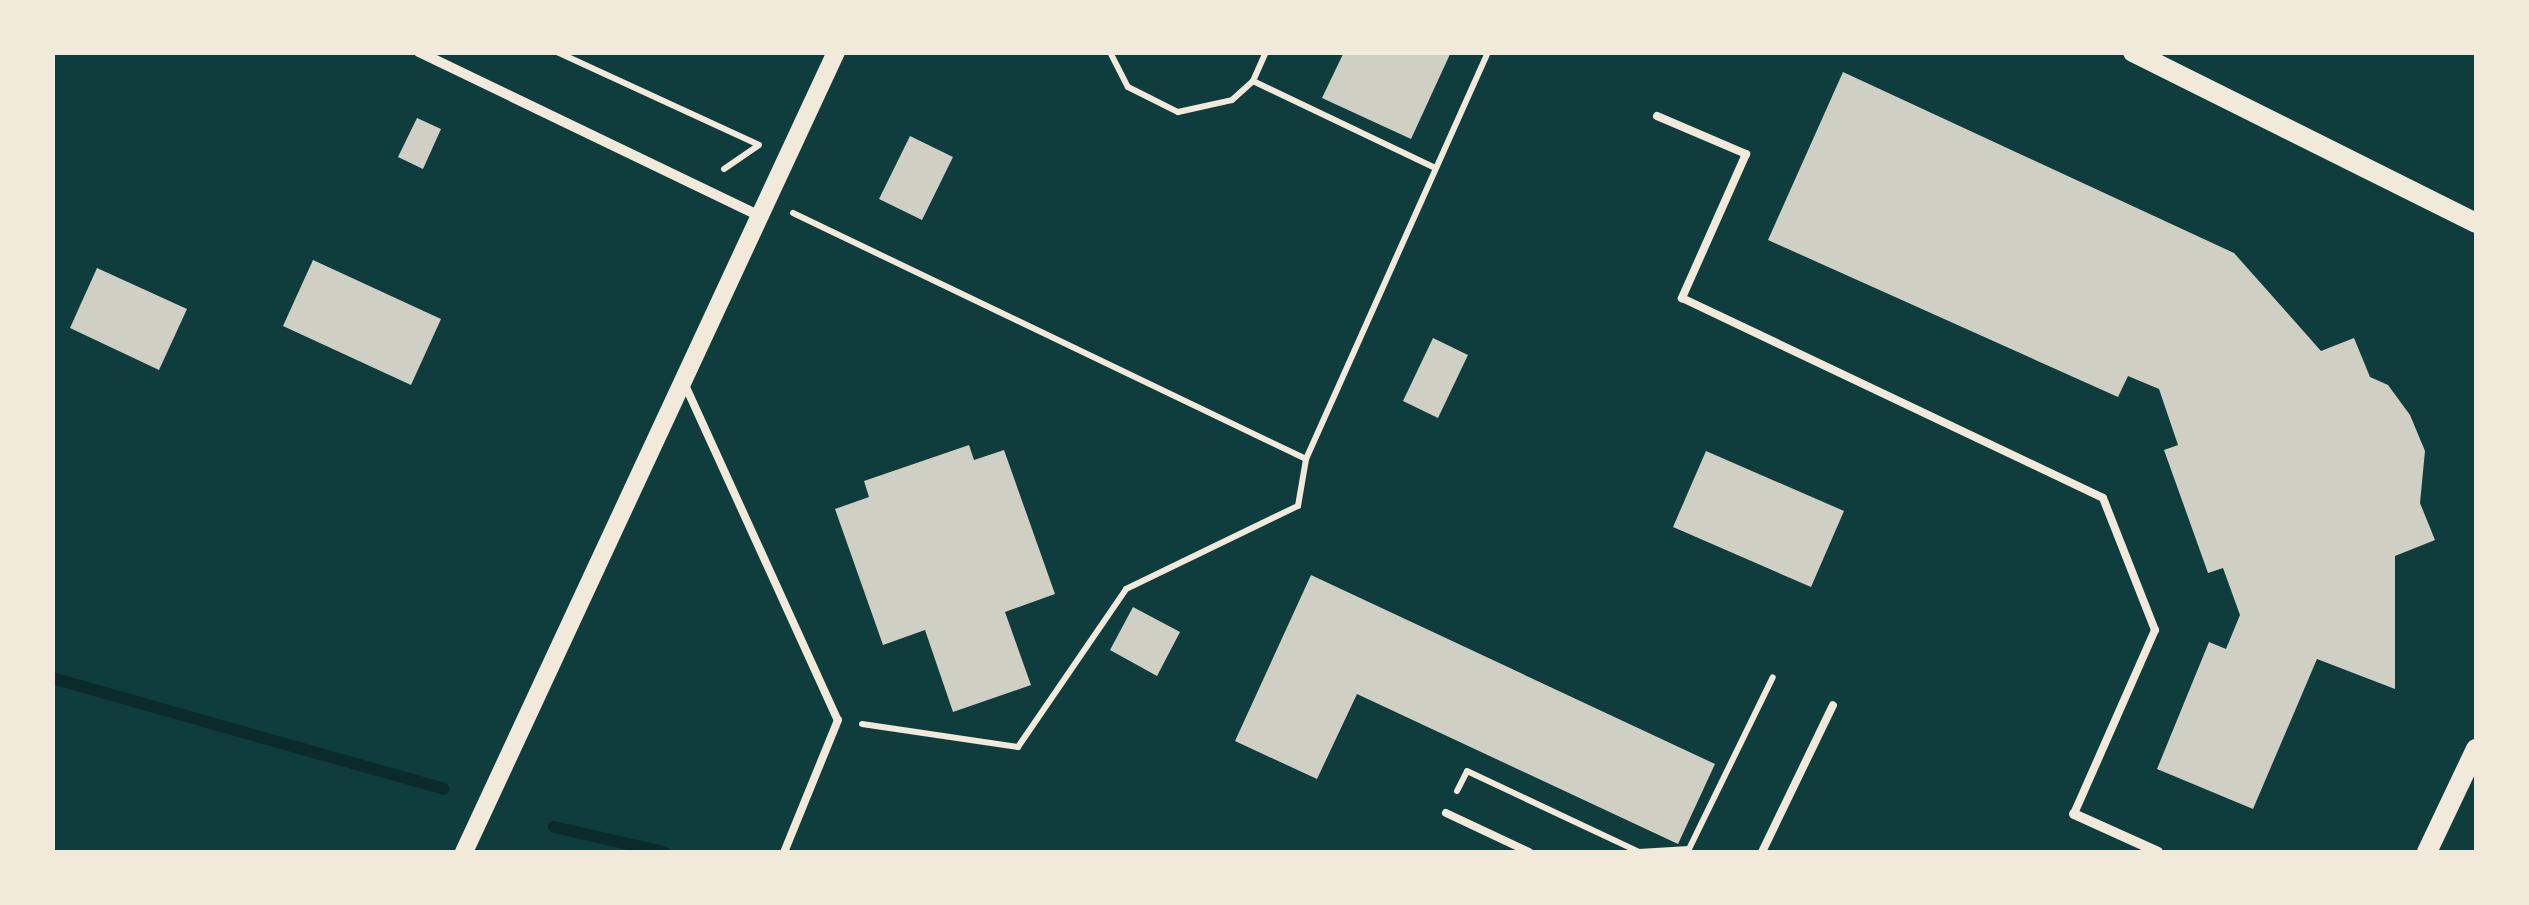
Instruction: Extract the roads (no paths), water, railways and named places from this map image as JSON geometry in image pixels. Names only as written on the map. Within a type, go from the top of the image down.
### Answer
[{"type":"main road","points":[[2133,52],[2476,223]]},
{"type":"main road","points":[[2427,852],[2476,749]]},
{"type":"street","points":[[419,52],[761,207]]},
{"type":"street","points":[[464,852],[836,52]]},
{"type":"street","points":[[2074,814],[2158,852]]},
{"type":"lane","points":[[1657,116],[1746,154],[1682,298],[2103,498],[2155,630],[2074,814]]},
{"type":"lane","points":[[684,381],[838,720],[784,852]]},
{"type":"lane","points":[[1762,852],[1833,705]]},
{"type":"lane","points":[[1446,813],[1529,852]]},
{"type":"waterway","points":[[52,678],[444,789]]},
{"type":"waterway","points":[[554,827],[664,852]]}]
